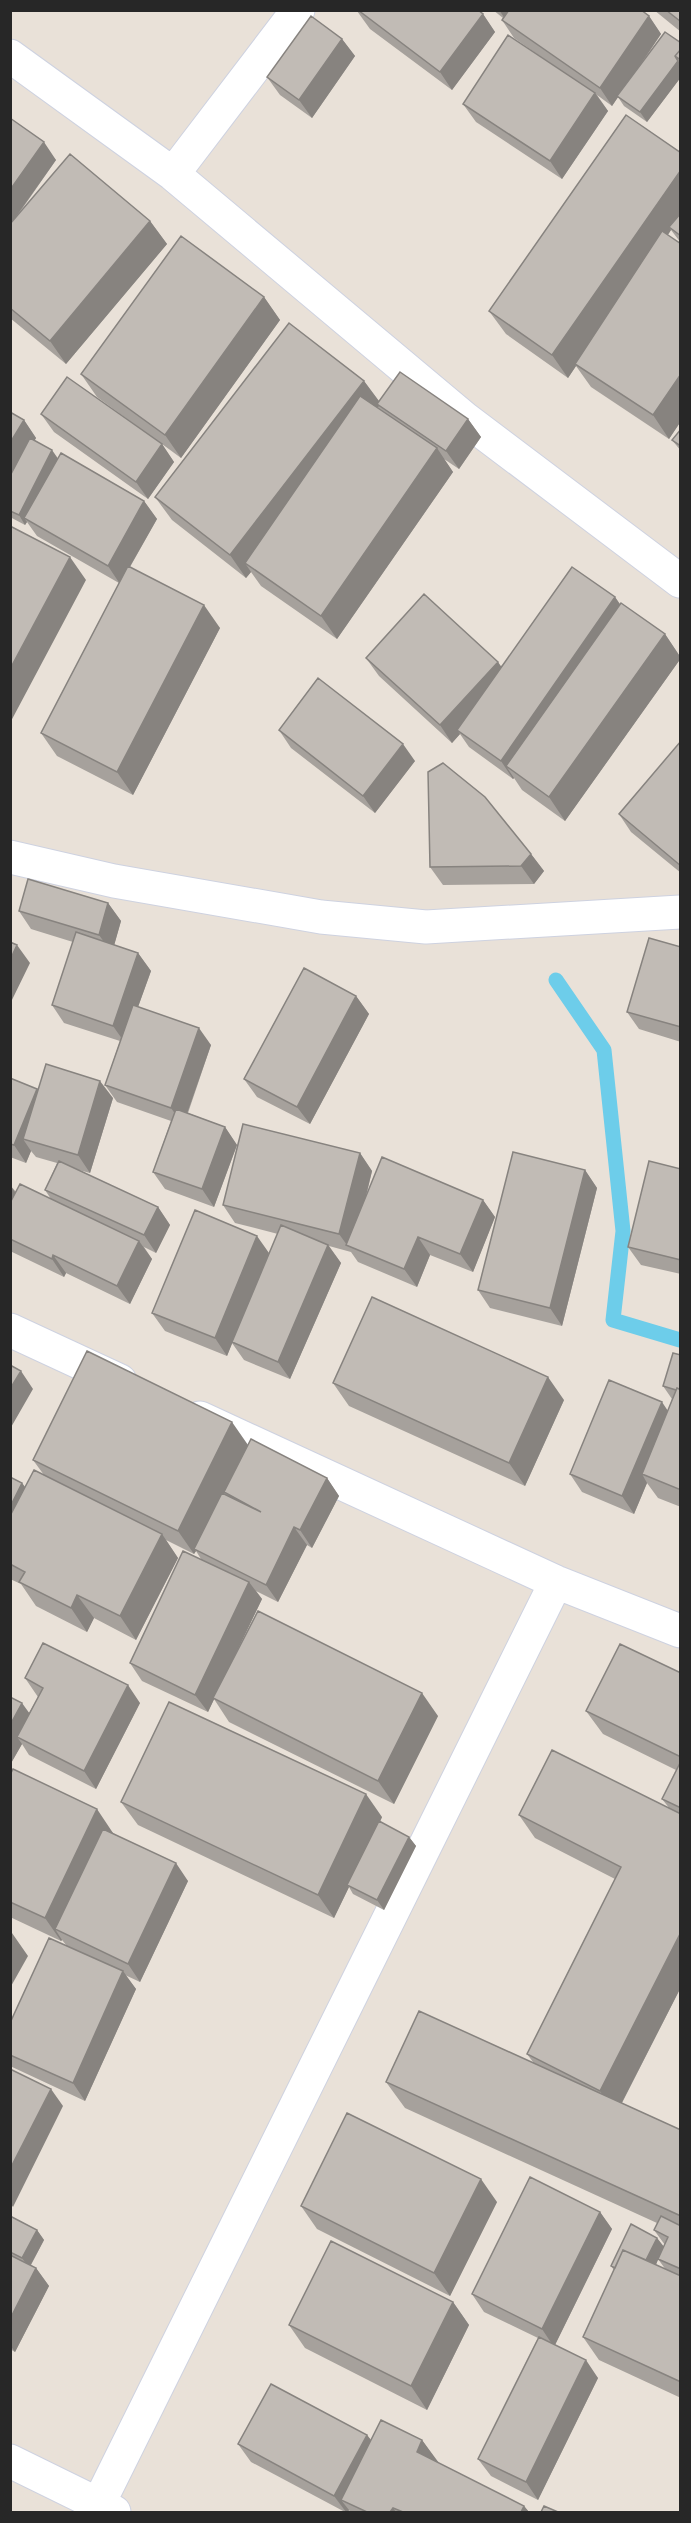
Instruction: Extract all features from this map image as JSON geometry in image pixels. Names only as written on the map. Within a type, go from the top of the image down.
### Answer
[{"type":"street","points":[[172,174],[298,10]]},
{"type":"street","points":[[10,56],[172,174],[464,417],[681,581]]},
{"type":"street","points":[[10,857],[114,881],[321,917],[426,927],[681,912]]},
{"type":"street","points":[[10,1330],[556,1582],[681,1631]]},
{"type":"street","points":[[10,2461],[106,2509],[556,1582]]},
{"type":"building","points":[[358,10],[478,10],[483,14],[440,72]]},
{"type":"building","points":[[509,10],[641,10],[649,16],[600,88],[502,20]]},
{"type":"building","points":[[666,10],[681,10],[681,20],[680,21]]},
{"type":"building","points":[[311,16],[342,39],[299,100],[267,77]]},
{"type":"building","points":[[665,32],[681,43],[681,49],[675,56],[678,61],[640,112],[617,96]]},
{"type":"building","points":[[508,35],[595,93],[550,161],[463,104]]},
{"type":"building","points":[[681,49],[681,60],[675,56]]},
{"type":"building","points":[[626,115],[681,153],[681,170],[552,355],[489,311]]},
{"type":"building","points":[[10,118],[44,142],[10,190]]},
{"type":"building","points":[[70,154],[150,221],[50,341],[10,308],[10,224]]},
{"type":"building","points":[[681,213],[681,236],[669,227]]},
{"type":"building","points":[[662,231],[681,244],[681,374],[653,415],[575,364]]},
{"type":"building","points":[[181,236],[264,297],[165,435],[81,374]]},
{"type":"building","points":[[289,323],[364,381],[230,555],[155,497]]},
{"type":"building","points":[[400,372],[468,419],[446,451],[377,404]]},
{"type":"building","points":[[67,377],[162,444],[136,482],[41,414]]},
{"type":"building","points":[[360,396],[437,448],[321,616],[245,563]]},
{"type":"building","points":[[10,412],[24,420],[10,443]]},
{"type":"building","points":[[681,429],[681,446],[672,440]]},
{"type":"building","points":[[30,438],[52,450],[19,515],[10,511],[10,476]]},
{"type":"building","points":[[61,453],[144,501],[108,566],[24,518]]},
{"type":"building","points":[[10,526],[70,557],[10,669]]},
{"type":"building","points":[[128,566],[204,605],[117,772],[41,733]]},
{"type":"building","points":[[572,567],[615,597],[501,761],[457,730]]},
{"type":"building","points":[[424,594],[498,662],[440,725],[366,658]]},
{"type":"building","points":[[621,603],[665,634],[549,797],[506,766]]},
{"type":"building","points":[[318,678],[403,744],[363,796],[279,730]]},
{"type":"building","points":[[681,741],[681,866],[619,814]]},
{"type":"building","points":[[443,763],[485,797],[531,854],[521,866],[430,867],[428,772]]},
{"type":"building","points":[[28,879],[108,903],[99,935],[19,911]]},
{"type":"building","points":[[76,932],[138,953],[113,1026],[52,1005]]},
{"type":"building","points":[[649,938],[681,947],[681,1027],[627,1012]]},
{"type":"building","points":[[10,942],[17,945],[10,960]]},
{"type":"building","points":[[304,968],[356,996],[297,1107],[244,1079]]},
{"type":"building","points":[[133,1005],[199,1028],[171,1108],[105,1085]]},
{"type":"building","points":[[46,1064],[100,1081],[78,1155],[23,1139]]},
{"type":"building","points":[[10,1078],[37,1089],[14,1145],[10,1144]]},
{"type":"building","points":[[176,1109],[225,1127],[202,1189],[153,1172]]},
{"type":"building","points":[[243,1124],[360,1153],[339,1234],[223,1205]]},
{"type":"building","points":[[513,1152],[585,1170],[550,1308],[478,1290]]},
{"type":"building","points":[[382,1157],[483,1200],[460,1254],[418,1237],[404,1269],[346,1245]]},
{"type":"building","points":[[59,1161],[158,1207],[144,1235],[45,1190]]},
{"type":"building","points":[[649,1161],[681,1169],[681,1260],[628,1247]]},
{"type":"building","points":[[20,1184],[139,1241],[117,1286],[53,1255],[52,1259],[10,1239],[10,1203]]},
{"type":"building","points":[[195,1210],[257,1236],[215,1338],[152,1313]]},
{"type":"building","points":[[281,1225],[328,1245],[278,1362],[232,1342]]},
{"type":"building","points":[[372,1297],[548,1377],[509,1463],[333,1383]]},
{"type":"building","points":[[87,1351],[232,1422],[178,1531],[33,1460]]},
{"type":"building","points":[[673,1353],[681,1355],[681,1390],[663,1386]]},
{"type":"building","points":[[10,1365],[21,1371],[10,1389]]},
{"type":"building","points":[[609,1380],[662,1402],[622,1496],[570,1474]]},
{"type":"building","points":[[677,1388],[681,1390],[681,1490],[642,1474]]},
{"type":"building","points":[[251,1439],[327,1478],[300,1530],[294,1527],[266,1585],[194,1549],[222,1493],[261,1512],[224,1492]]},
{"type":"building","points":[[34,1470],[162,1534],[120,1616],[77,1595],[71,1608],[19,1582],[25,1572],[10,1564],[10,1516]]},
{"type":"building","points":[[10,1477],[22,1483],[10,1507]]},
{"type":"building","points":[[183,1551],[249,1582],[195,1695],[130,1663]]},
{"type":"building","points":[[258,1611],[422,1693],[378,1781],[213,1698]]},
{"type":"building","points":[[43,1643],[128,1685],[84,1771],[17,1737],[43,1688],[25,1678]]},
{"type":"building","points":[[620,1644],[681,1673],[681,1757],[586,1711]]},
{"type":"building","points":[[10,1697],[22,1703],[10,1725]]},
{"type":"building","points":[[169,1702],[366,1794],[318,1895],[121,1802]]},
{"type":"building","points":[[552,1750],[681,1814],[681,1932],[600,2091],[527,2054],[621,1867],[519,1815]]},
{"type":"building","points":[[681,1761],[681,1808],[662,1799]]},
{"type":"building","points":[[13,1769],[97,1809],[45,1918],[10,1902],[10,1775]]},
{"type":"building","points":[[379,1821],[409,1837],[377,1900],[347,1885]]},
{"type":"building","points":[[103,1829],[176,1863],[128,1964],[55,1929]]},
{"type":"building","points":[[49,1938],[123,1971],[73,2083],[10,2055],[10,2023]]},
{"type":"building","points":[[419,2011],[681,2130],[681,2216],[386,2082]]},
{"type":"building","points":[[10,2069],[51,2089],[10,2169]]},
{"type":"building","points":[[347,2113],[481,2179],[434,2273],[301,2206]]},
{"type":"building","points":[[530,2177],[600,2212],[542,2329],[472,2294]]},
{"type":"building","points":[[10,2216],[37,2230],[22,2258],[10,2252]]},
{"type":"building","points":[[661,2216],[681,2226],[681,2269],[658,2259],[668,2237],[654,2230]]},
{"type":"building","points":[[631,2224],[657,2238],[646,2260],[623,2250],[615,2268],[611,2266]]},
{"type":"building","points":[[331,2241],[453,2302],[411,2386],[289,2325]]},
{"type":"building","points":[[623,2250],[681,2276],[681,2382],[583,2337]]},
{"type":"building","points":[[10,2255],[36,2268],[10,2319]]},
{"type":"building","points":[[539,2337],[586,2360],[526,2482],[478,2459]]},
{"type":"building","points":[[271,2384],[367,2435],[334,2496],[238,2444]]},
{"type":"building","points":[[381,2420],[422,2440],[417,2452],[524,2506],[521,2512],[403,2512],[393,2508],[390,2512],[367,2512],[341,2500]]},
{"type":"building","points":[[544,2506],[558,2512],[541,2512]]},
{"type":"waterway","points":[[556,980],[604,1050],[623,1231],[613,1320],[680,1340]]}]
